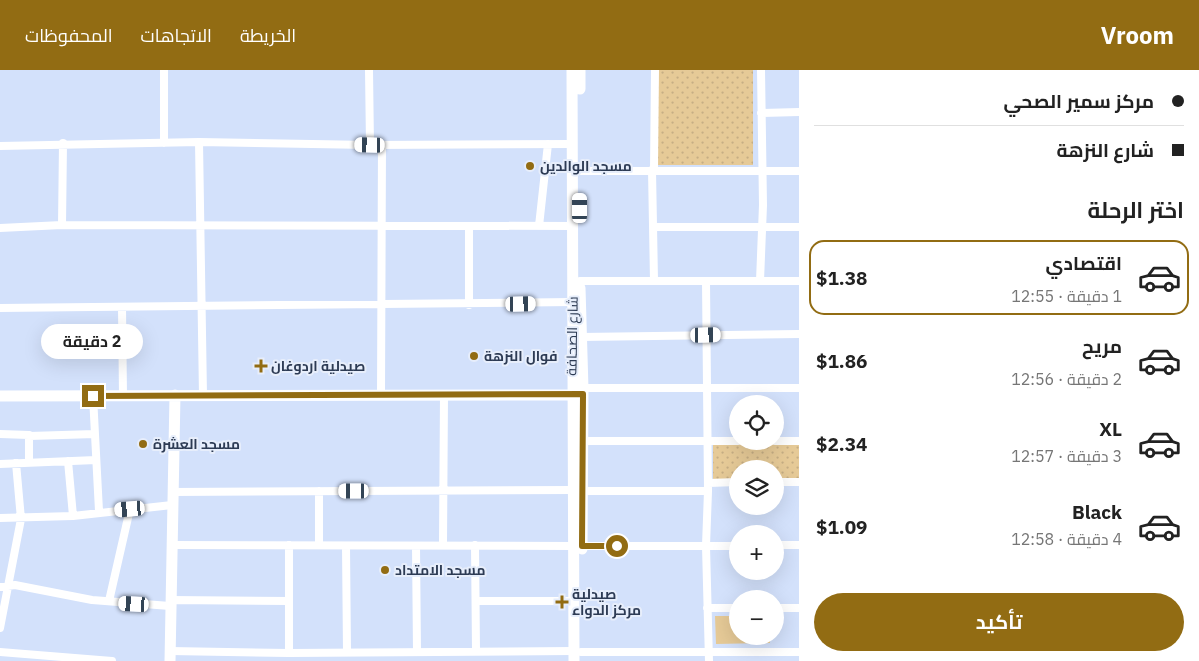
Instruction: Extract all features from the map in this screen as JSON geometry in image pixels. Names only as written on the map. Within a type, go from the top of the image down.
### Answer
[{"type":"main road","name":"شارع الصحافة","points":[[572,70],[573,302],[577,391],[578,656]]},
{"type":"main road","name":"شارع الصحافة","points":[[577,490],[582,441],[577,391],[581,337],[580,70]]},
{"type":"main road","points":[[0,396],[444,395],[577,391]]},
{"type":"main road","points":[[170,656],[175,396]]},
{"type":"main road","name":"شارع الصحافة","points":[[578,546],[574,601],[578,656]]},
{"type":"street","points":[[164,70],[164,143]]},
{"type":"street","points":[[369,70],[370,145]]},
{"type":"street","points":[[654,281],[653,170],[655,70]]},
{"type":"street","points":[[760,281],[760,228],[763,204],[760,113],[761,70]]},
{"type":"street","points":[[760,113],[799,112]]},
{"type":"street","points":[[199,142],[203,396]]},
{"type":"street","points":[[0,146],[63,143],[199,142],[370,145],[572,144]]},
{"type":"street","points":[[62,225],[63,143]]},
{"type":"street","points":[[380,395],[382,144]]},
{"type":"street","points":[[539,226],[548,144]]},
{"type":"street","points":[[580,171],[799,171]]},
{"type":"street","points":[[0,228],[62,225],[573,226]]},
{"type":"street","points":[[469,226],[469,305]]},
{"type":"street","points":[[653,227],[799,227]]},
{"type":"street","points":[[706,281],[708,487],[706,546],[709,661]]},
{"type":"street","points":[[580,282],[799,281]]},
{"type":"street","points":[[0,308],[469,305],[573,302]]},
{"type":"street","points":[[122,307],[123,396]]},
{"type":"street","points":[[581,337],[799,334]]},
{"type":"street","points":[[577,391],[799,388]]},
{"type":"street","points":[[443,544],[444,395]]},
{"type":"street","points":[[93,396],[99,511]]},
{"type":"street","points":[[0,434],[29,434],[29,436],[95,434]]},
{"type":"street","points":[[29,436],[29,462]]},
{"type":"street","points":[[582,441],[729,441]]},
{"type":"street","points":[[784,441],[799,441]]},
{"type":"street","points":[[0,464],[96,460]]},
{"type":"street","points":[[68,461],[73,516]]},
{"type":"street","points":[[0,628],[4,587],[21,519],[16,463]]},
{"type":"street","points":[[784,482],[799,482]]},
{"type":"street","points":[[172,492],[577,490],[708,487],[729,484]]},
{"type":"street","points":[[318,491],[319,545]]},
{"type":"street","points":[[0,518],[21,519],[73,516],[99,511],[172,505]]},
{"type":"street","points":[[109,601],[130,509]]},
{"type":"street","points":[[172,545],[729,546]]},
{"type":"street","points":[[289,545],[289,653]]},
{"type":"street","points":[[475,545],[476,651]]},
{"type":"street","points":[[784,545],[799,545]]},
{"type":"street","points":[[346,546],[347,652]]},
{"type":"street","points":[[416,546],[417,652]]},
{"type":"street","points":[[4,587],[26,587],[92,600],[109,601],[170,603],[289,600]]},
{"type":"street","points":[[476,601],[574,601]]},
{"type":"street","points":[[707,608],[729,608]]},
{"type":"street","points":[[784,608],[799,608]]},
{"type":"street","points":[[170,656],[289,653],[318,657],[347,652],[476,651],[578,656],[709,651],[799,652]]},
{"type":"street","points":[[0,652],[50,659],[112,661]]},
{"type":"street","points":[[444,652],[444,661]]},
{"type":"shaded area","points":[[657,70],[753,70],[753,165],[658,165]]},
{"type":"shaded area","points":[[784,442],[799,442],[799,480],[784,480],[784,460],[729,460],[729,480],[713,480],[713,443],[729,443],[729,450],[784,450]]},
{"type":"shaded area","points":[[715,616],[729,616],[729,644],[716,644]]},
{"type":"place","name":"مسجد الوالدين","points":[[530,166]]},
{"type":"place","name":"فوال النزهة","points":[[474,356]]},
{"type":"place","name":"صيدلية اردوغان","points":[[261,366]]},
{"type":"place","name":"مسجد العشرة","points":[[143,444]]},
{"type":"place","name":"مسجد الامتداد","points":[[385,570]]},
{"type":"place","name":"صيدلية مركز الدواء","points":[[562,602]]},
{"type":"route","points":[[93,396],[583,394],[582,546],[617,546]]}]
